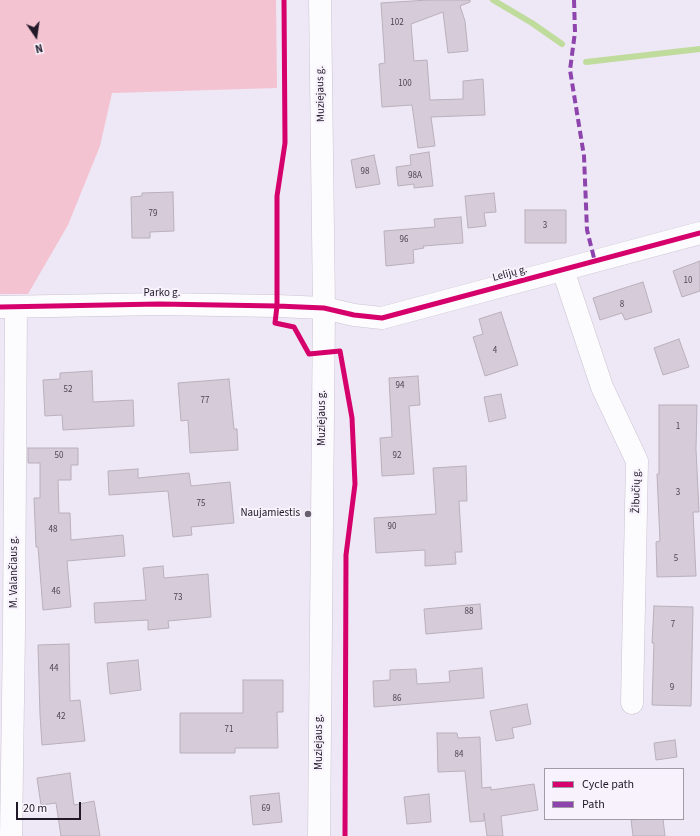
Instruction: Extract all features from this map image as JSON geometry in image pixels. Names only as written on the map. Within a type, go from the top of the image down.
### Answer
[{"type":"street","name":"Muziejaus g.","points":[[319,836],[324,308],[320,0]]},
{"type":"street","name":"Lelijų g.","points":[[324,308],[354,315],[382,318],[700,233]]},
{"type":"street","name":"Žibučių g.","points":[[562,270],[602,387],[637,461],[632,703]]},
{"type":"street","name":"Parko g.","points":[[8,307],[160,304],[324,308]]},
{"type":"street","name":"M. Valančiaus g.","points":[[8,307],[14,624],[11,836]]},
{"type":"shaded area","points":[[0,0],[276,0],[277,88],[112,93],[100,146],[68,225],[28,294],[0,294]]},
{"type":"building","points":[[428,0],[470,0],[470,2],[460,6],[465,21],[468,51],[448,53],[443,12],[411,24],[414,61],[427,60],[430,100],[463,99],[463,81],[483,79],[485,115],[431,117],[435,146],[418,148],[412,105],[382,107],[379,64],[385,63],[381,3]]},
{"type":"building","points":[[429,152],[433,186],[414,188],[414,184],[398,186],[396,167],[411,165],[410,155]]},
{"type":"building","points":[[374,155],[380,184],[356,188],[351,160]]},
{"type":"building","points":[[173,192],[174,231],[150,232],[150,238],[132,238],[131,197],[142,196],[142,193]]},
{"type":"building","points":[[494,193],[496,212],[484,213],[486,226],[468,228],[465,196]]},
{"type":"building","points":[[525,210],[566,210],[566,243],[525,243]]},
{"type":"building","points":[[461,217],[463,243],[423,246],[424,248],[413,250],[414,263],[386,266],[384,231],[435,227],[434,219]]},
{"type":"building","points":[[700,261],[700,291],[682,297],[673,271]]},
{"type":"building","points":[[643,282],[652,312],[625,320],[622,313],[600,320],[593,298]]},
{"type":"building","points":[[501,312],[518,365],[485,376],[473,337],[483,334],[479,319]]},
{"type":"building","points":[[679,339],[689,367],[663,375],[654,348]]},
{"type":"building","points":[[92,371],[93,402],[133,400],[134,426],[63,430],[62,415],[45,416],[43,380],[60,379],[60,373]]},
{"type":"building","points":[[418,376],[420,405],[409,406],[414,474],[382,476],[380,438],[392,437],[389,378]]},
{"type":"building","points":[[229,379],[234,429],[237,429],[238,450],[190,453],[188,420],[181,421],[178,383]]},
{"type":"building","points":[[501,394],[506,418],[489,422],[484,397]]},
{"type":"building","points":[[659,405],[697,405],[696,449],[699,512],[693,512],[696,576],[657,577],[656,542],[660,541],[657,474],[659,474]]},
{"type":"building","points":[[28,448],[78,448],[78,465],[71,465],[71,480],[58,480],[59,513],[70,513],[71,540],[123,535],[125,556],[67,561],[71,607],[43,610],[38,547],[36,547],[34,498],[40,498],[40,463],[28,463]]},
{"type":"building","points":[[466,466],[467,501],[459,501],[462,552],[455,552],[456,564],[425,566],[425,550],[376,553],[374,518],[436,514],[433,468]]},
{"type":"building","points":[[138,469],[138,478],[189,473],[191,486],[230,482],[234,523],[191,527],[192,535],[173,537],[168,491],[109,495],[108,471]]},
{"type":"building","points":[[163,566],[164,578],[208,574],[211,617],[168,621],[169,628],[148,630],[148,620],[95,623],[94,603],[146,600],[143,568]]},
{"type":"building","points":[[480,604],[482,629],[426,634],[424,609]]},
{"type":"building","points":[[654,606],[693,607],[691,706],[652,705],[654,643],[652,643]]},
{"type":"building","points":[[69,644],[70,701],[80,700],[85,741],[42,745],[38,645]]},
{"type":"building","points":[[138,660],[141,690],[110,694],[107,663]]},
{"type":"building","points":[[482,668],[484,698],[374,707],[373,681],[390,680],[390,670],[416,669],[417,684],[450,682],[449,671]]},
{"type":"building","points":[[243,680],[283,680],[283,712],[277,712],[278,748],[235,748],[235,753],[180,753],[180,713],[243,713]]},
{"type":"building","points":[[527,704],[531,724],[512,728],[514,738],[496,741],[490,711]]},
{"type":"building","points":[[437,733],[457,733],[458,738],[480,737],[482,788],[491,787],[491,790],[534,784],[538,810],[501,816],[503,836],[487,836],[484,813],[484,821],[470,822],[465,771],[438,772]]},
{"type":"building","points":[[675,740],[677,757],[656,760],[654,743]]},
{"type":"building","points":[[70,773],[74,805],[94,801],[100,836],[61,836],[56,803],[41,805],[37,778]]},
{"type":"building","points":[[279,793],[282,822],[253,825],[250,796]]},
{"type":"building","points":[[429,794],[431,822],[407,824],[404,797]]},
{"type":"building","points":[[631,820],[663,820],[665,836],[633,836]]},
{"type":"waterway","points":[[493,0],[532,23],[562,44]]},
{"type":"waterway","points":[[586,62],[700,49]]},
{"type":"marked path","points":[[574,0],[575,32],[570,70],[584,156],[587,230],[595,262]]},
{"type":"cycle path","points":[[284,0],[285,143],[277,196],[277,306],[275,323],[294,327],[309,354],[340,351],[352,418],[355,484],[346,555],[345,836]]},
{"type":"cycle path","points":[[0,307],[159,304],[277,306],[324,308],[354,315],[382,318],[700,233]]},
{"type":"place","name":"Naujamiestis","points":[[308,514]]}]
